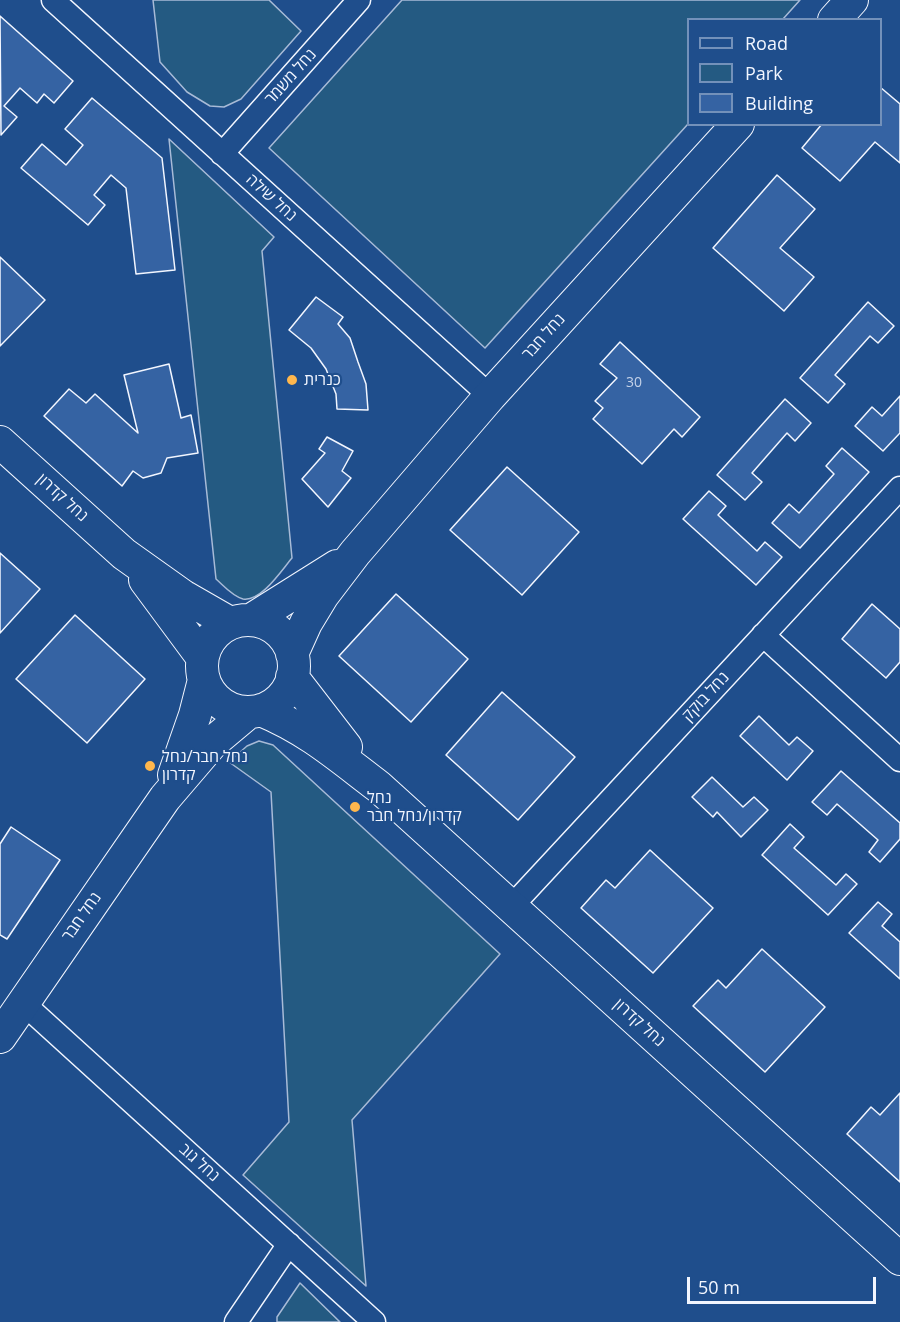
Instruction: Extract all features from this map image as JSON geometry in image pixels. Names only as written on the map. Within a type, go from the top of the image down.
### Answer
[{"type":"street","name":"נחל שילה","points":[[53,0],[490,396]]},
{"type":"street","name":"נחל משמר","points":[[222,154],[359,0]]},
{"type":"street","points":[[836,18],[852,0]]},
{"type":"street","name":"נחל חבר","points":[[292,666],[306,623],[323,595],[355,554],[490,396],[736,126]]},
{"type":"street","name":"נחל קדרון","points":[[0,442],[124,554],[183,596],[241,622]]},
{"type":"street","name":"נחל בוקק","points":[[511,907],[900,488]]},
{"type":"street","name":"נחל קדרון","points":[[124,554],[203,669]]},
{"type":"street","name":"נחל חבר","points":[[241,622],[355,554]]},
{"type":"street","points":[[241,622],[262,622],[281,634],[292,666],[281,698],[272,705],[255,711],[238,711],[226,707],[209,691],[203,669],[206,645],[213,635],[241,622]]},
{"type":"street","points":[[763,635],[900,760]]},
{"type":"street","name":"נחל קדרון","points":[[292,666],[321,717],[379,787]]},
{"type":"street","name":"נחל חבר","points":[[165,798],[184,751],[203,669]]},
{"type":"street","name":"נחל חבר","points":[[0,1037],[165,798],[212,743],[255,711]]},
{"type":"street","name":"נחל קדרון","points":[[255,711],[288,721],[319,740],[379,787],[900,1259]]},
{"type":"street","name":"נחל גוב","points":[[23,1004],[374,1322]]},
{"type":"street","points":[[236,1322],[289,1244]]},
{"type":"green space","points":[[153,0],[269,0],[301,31],[241,99],[224,107],[210,106],[187,92],[160,62]]},
{"type":"green space","points":[[402,0],[800,0],[784,18],[687,18],[687,125],[485,348],[269,148]]},
{"type":"green space","points":[[169,139],[274,237],[262,251],[292,558],[264,591],[250,599],[235,596],[216,579]]},
{"type":"green space","points":[[259,741],[273,745],[500,954],[352,1120],[366,1286],[243,1175],[289,1122],[271,792],[229,762],[247,746]]},
{"type":"green space","points":[[300,1283],[340,1322],[277,1322],[277,1317]]},
{"type":"building","points":[[0,16],[73,81],[54,103],[44,94],[37,103],[20,88],[4,106],[17,117],[1,135]]},
{"type":"building","points":[[882,89],[900,104],[900,163],[875,142],[840,181],[802,148],[820,126],[882,126]]},
{"type":"building","points":[[92,98],[162,158],[175,270],[136,274],[126,188],[111,175],[94,195],[105,205],[88,225],[21,168],[42,144],[66,165],[83,145],[65,129]]},
{"type":"building","points":[[777,175],[815,209],[780,248],[814,277],[784,311],[713,248]]},
{"type":"building","points":[[0,257],[45,300],[0,346]]},
{"type":"building","points":[[316,297],[343,317],[338,324],[350,338],[366,384],[368,410],[337,409],[336,394],[326,369],[311,348],[289,330]]},
{"type":"building","points":[[868,302],[894,326],[878,343],[870,336],[835,375],[845,384],[828,403],[800,378]]},
{"type":"building","points":[[620,342],[700,417],[682,437],[674,429],[642,464],[593,419],[603,408],[595,401],[617,378],[600,364]]},
{"type":"building","points":[[169,364],[181,418],[191,415],[198,453],[167,458],[161,473],[143,478],[133,471],[122,486],[44,416],[69,389],[86,403],[95,394],[138,433],[124,375]]},
{"type":"building","points":[[900,396],[900,433],[883,451],[855,426],[872,407],[882,416]]},
{"type":"building","points":[[785,399],[811,423],[795,441],[787,433],[752,473],[762,482],[745,500],[717,475]]},
{"type":"building","points":[[327,437],[353,451],[342,471],[351,478],[328,507],[302,479],[325,453],[319,449]]},
{"type":"building","points":[[842,448],[869,472],[800,548],[772,523],[789,504],[799,513],[834,474],[826,466]]},
{"type":"building","points":[[507,467],[579,532],[522,595],[450,530]]},
{"type":"building","points":[[709,491],[726,506],[718,515],[757,551],[765,542],[782,557],[756,585],[683,519]]},
{"type":"building","points":[[0,553],[40,589],[0,633]]},
{"type":"building","points":[[396,594],[468,659],[411,722],[339,656]]},
{"type":"building","points":[[872,604],[900,629],[900,662],[886,678],[842,639]]},
{"type":"building","points":[[75,615],[145,679],[87,743],[16,679]]},
{"type":"building","points":[[502,692],[575,757],[518,820],[446,755]]},
{"type":"building","points":[[759,716],[789,745],[797,737],[813,751],[787,780],[740,736]]},
{"type":"building","points":[[841,771],[900,823],[900,839],[880,862],[869,852],[878,840],[837,804],[827,815],[812,802]]},
{"type":"building","points":[[712,777],[743,807],[754,797],[768,810],[741,837],[717,812],[713,817],[692,797]]},
{"type":"building","points":[[790,824],[804,837],[794,848],[836,885],[846,874],[857,884],[828,915],[762,855]]},
{"type":"building","points":[[11,827],[60,860],[7,939],[0,935],[0,844]]},
{"type":"building","points":[[650,850],[713,908],[653,973],[581,908],[606,880],[615,888]]},
{"type":"building","points":[[878,902],[892,914],[882,926],[900,942],[900,979],[849,933]]},
{"type":"building","points":[[762,949],[825,1007],[765,1072],[693,1006],[718,980],[726,988]]},
{"type":"building","points":[[900,1093],[900,1182],[847,1134],[871,1107],[880,1115]]},
{"type":"place","name":"כנרית","points":[[292,380]]},
{"type":"place","name":"נחל חבר/נחל קדרון","points":[[150,766]]},
{"type":"place","name":"נחל קדרון/נחל חבר","points":[[355,807]]}]
